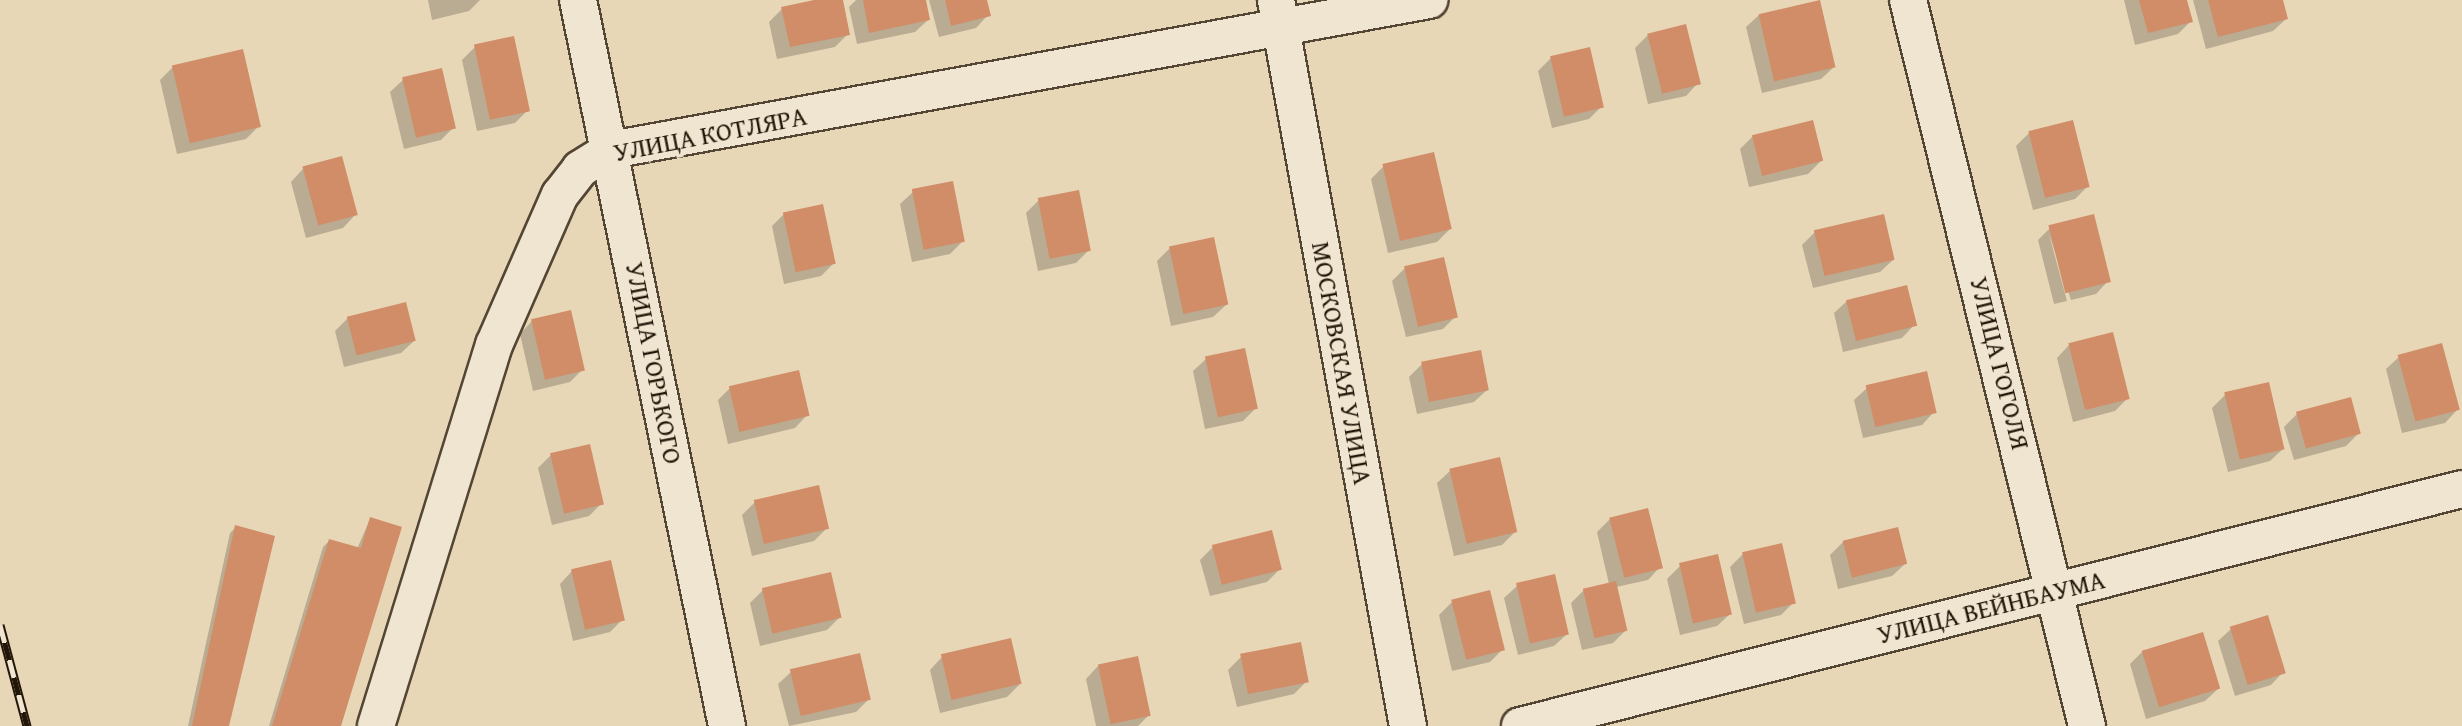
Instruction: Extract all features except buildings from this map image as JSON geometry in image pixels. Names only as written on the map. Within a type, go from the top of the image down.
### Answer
[{"type":"street","name":"УЛИЦА ГОРЬКОГО","points":[[578,0],[727,726]]},
{"type":"street","name":"УЛИЦА КОТЛЯРА","points":[[376,726],[494,345],[560,195],[580,169],[611,150],[1279,14],[1429,0]]},
{"type":"street","name":"УЛИЦА ГОГОЛЯ","points":[[1908,0],[2057,591],[2087,726]]},
{"type":"street","name":"МОСКОВСКАЯ УЛИЦА","points":[[1279,14],[1408,726]]},
{"type":"street","name":"УЛИЦА ВЕЙНБАУМА","points":[[1520,726],[2462,489]]},
{"type":"railway","points":[[0,625],[27,726]]}]
